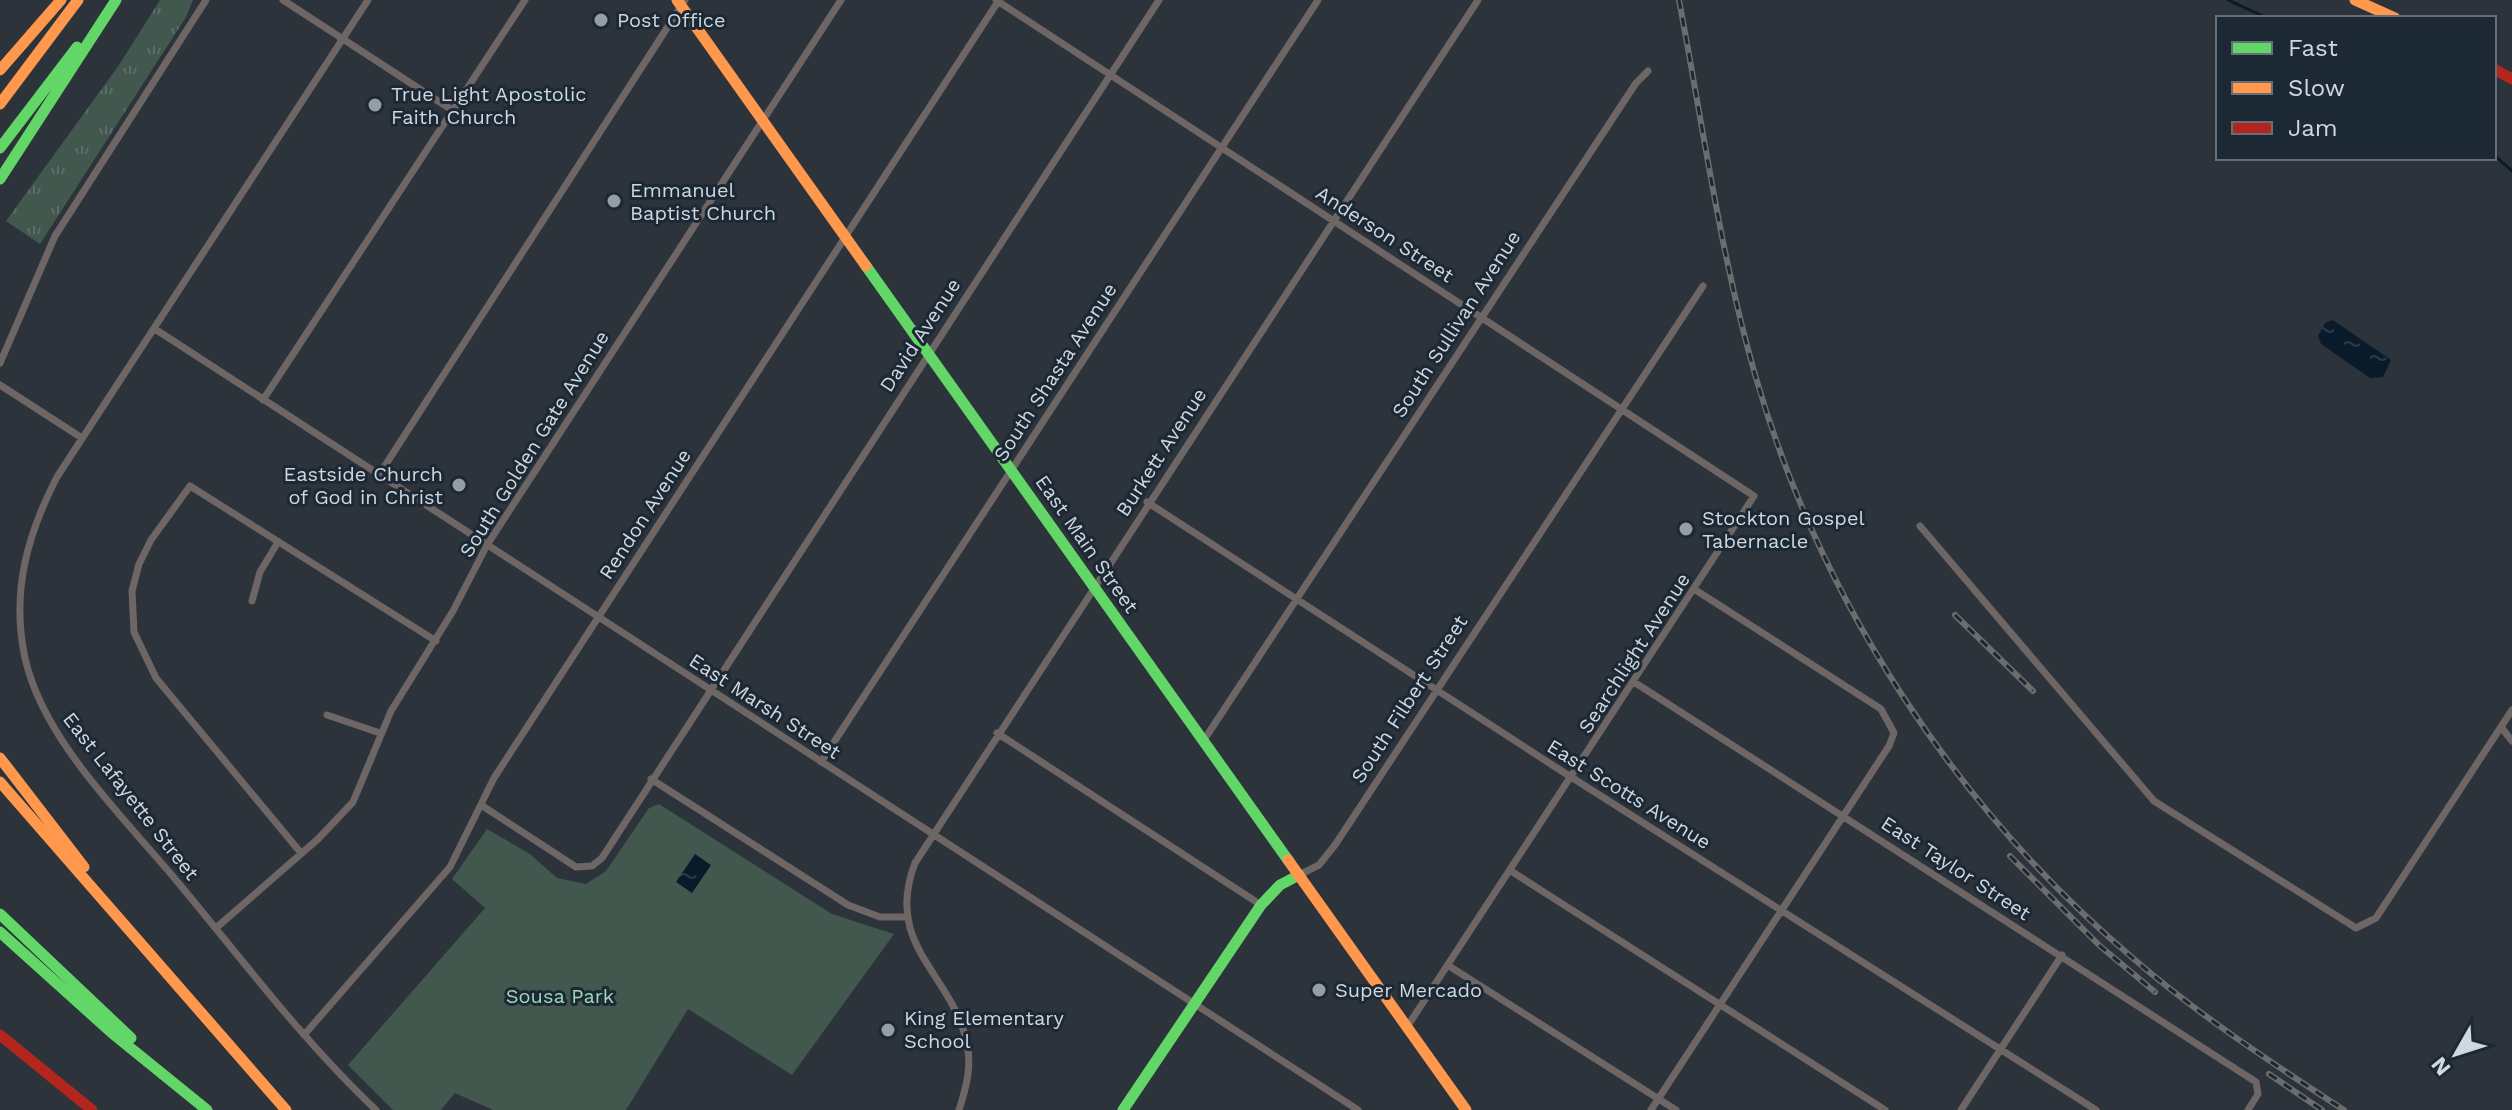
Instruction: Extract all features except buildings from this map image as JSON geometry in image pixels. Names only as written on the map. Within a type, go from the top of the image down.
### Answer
[{"type":"main road","points":[[0,70],[61,0]]},
{"type":"main road","points":[[0,104],[78,0]]},
{"type":"main road","points":[[0,148],[114,0]]},
{"type":"main road","points":[[0,179],[114,0]]},
{"type":"main road","points":[[2355,0],[2391,16]]},
{"type":"main road","name":"East Main Street","points":[[681,2],[1466,1110]]},
{"type":"main road","points":[[0,758],[189,998]]},
{"type":"main road","points":[[0,782],[286,1110]]},
{"type":"main road","name":"South Filbert Street","points":[[1123,1110],[1261,905],[1280,885],[1299,875]]},
{"type":"main road","points":[[0,914],[207,1110]]},
{"type":"main road","points":[[0,932],[112,1033],[183,1089]]},
{"type":"main road","points":[[0,1035],[92,1110]]},
{"type":"street","points":[[0,363],[55,236],[206,0]]},
{"type":"street","points":[[283,0],[452,110]]},
{"type":"street","name":"East Lafayette Street","points":[[368,0],[82,438],[39,511],[27,548],[19,606],[25,657],[37,695],[61,739],[304,1035],[376,1110]]},
{"type":"street","points":[[263,400],[525,0]]},
{"type":"street","name":"South Golden Gate Avenue","points":[[216,928],[353,802],[380,733],[436,641],[487,545],[841,0]]},
{"type":"street","name":"Anderson Street","points":[[998,0],[1754,496]]},
{"type":"street","name":"Rendon Avenue","points":[[304,1035],[450,867],[494,778],[998,0]]},
{"type":"street","name":"David Avenue","points":[[481,805],[570,863],[584,867],[602,858],[1159,0]]},
{"type":"street","name":"South Shasta Avenue","points":[[821,762],[1318,0]]},
{"type":"street","name":"Burkett Avenue","points":[[959,1110],[969,1071],[965,1034],[919,954],[906,917],[911,873],[931,833],[1478,0]]},
{"type":"street","points":[[379,475],[681,2]]},
{"type":"street","name":"South Sullivan Avenue","points":[[1204,740],[1481,315],[1636,83],[1648,71]]},
{"type":"street","name":"South Filbert Street","points":[[1299,875],[1319,865],[1335,845],[1703,286]]},
{"type":"street","name":"East Marsh Street","points":[[155,329],[1358,1110]]},
{"type":"street","points":[[0,385],[82,438]]},
{"type":"street","points":[[301,853],[156,678],[134,632],[132,591],[139,564],[151,540],[190,486],[436,641]]},
{"type":"street","name":"Searchlight Avenue","points":[[1407,1027],[1754,496]]},
{"type":"street","name":"East Scotts Avenue","points":[[1147,502],[2096,1110]]},
{"type":"street","points":[[1920,526],[2154,801],[2338,920],[2356,928],[2376,918],[2512,710]]},
{"type":"street","points":[[252,601],[260,572],[278,542]]},
{"type":"street","points":[[1651,1110],[1893,739],[1892,726],[1881,709],[1694,589]]},
{"type":"street","name":"East Taylor Street","points":[[1634,682],[2062,955],[2258,1086],[2258,1094],[2248,1110]]},
{"type":"street","points":[[327,715],[380,733]]},
{"type":"street","points":[[2501,727],[2512,741]]},
{"type":"street","points":[[997,733],[1261,905]]},
{"type":"street","points":[[651,779],[848,905],[880,917],[906,917]]},
{"type":"street","points":[[1511,871],[1885,1110]]},
{"type":"street","points":[[1961,1110],[2062,955]]},
{"type":"street","points":[[1449,966],[1676,1110]]},
{"type":"green space","points":[[160,0],[193,0],[186,17],[40,244],[6,221],[119,65]]},
{"type":"green space","name":"Sousa Park","points":[[659,804],[832,914],[894,934],[792,1075],[688,1009],[626,1110],[493,1110],[455,1093],[441,1110],[393,1110],[348,1065],[485,908],[452,879],[487,829],[530,854],[557,878],[586,884],[606,871],[649,808]]},
{"type":"water","points":[[2333,320],[2391,360],[2383,377],[2370,378],[2321,344],[2318,336],[2325,323]]},
{"type":"water","points":[[695,854],[711,865],[692,893],[676,882]]},
{"type":"waterway","points":[[2228,0],[2263,16]]},
{"type":"waterway","points":[[2496,157],[2512,171]]},
{"type":"railway","points":[[1679,0],[1722,237],[1756,378],[1784,461],[1818,542],[1858,621],[1903,697],[1954,769],[2010,837],[2070,901],[2135,960],[2211,1020],[2344,1110]]},
{"type":"railway","points":[[1955,615],[2033,691]]},
{"type":"railway","points":[[2010,856],[2100,946],[2155,992]]},
{"type":"railway","points":[[2269,1074],[2322,1110]]},
{"type":"traffic: fast","points":[[0,179],[116,0]]},
{"type":"traffic: fast","points":[[0,148],[77,47]]},
{"type":"traffic: fast","points":[[866,266],[1288,860]]},
{"type":"traffic: fast","points":[[1123,1110],[1261,905],[1280,885],[1299,875]]},
{"type":"traffic: fast","points":[[0,914],[131,1038]]},
{"type":"traffic: fast","points":[[0,932],[112,1033],[207,1110]]},
{"type":"traffic: slow","points":[[0,70],[61,0]]},
{"type":"traffic: slow","points":[[0,104],[78,0]]},
{"type":"traffic: slow","points":[[677,0],[866,266]]},
{"type":"traffic: slow","points":[[2355,0],[2391,16]]},
{"type":"traffic: slow","points":[[0,758],[84,867]]},
{"type":"traffic: slow","points":[[0,782],[286,1110]]},
{"type":"traffic: slow","points":[[1288,860],[1466,1110]]},
{"type":"traffic: jam","points":[[2496,70],[2512,79]]},
{"type":"traffic: jam","points":[[0,1035],[92,1110]]},
{"type":"place","name":"Post Office","points":[[601,20]]},
{"type":"place","name":"True Light Apostolic Faith Church","points":[[375,105]]},
{"type":"place","name":"Emmanuel Baptist Church","points":[[614,201]]},
{"type":"place","name":"Eastside Church of God in Christ","points":[[459,485]]},
{"type":"place","name":"Stockton Gospel Tabernacle","points":[[1686,529]]},
{"type":"place","name":"Super Mercado","points":[[1319,990]]},
{"type":"place","name":"King Elementary School","points":[[888,1030]]}]
